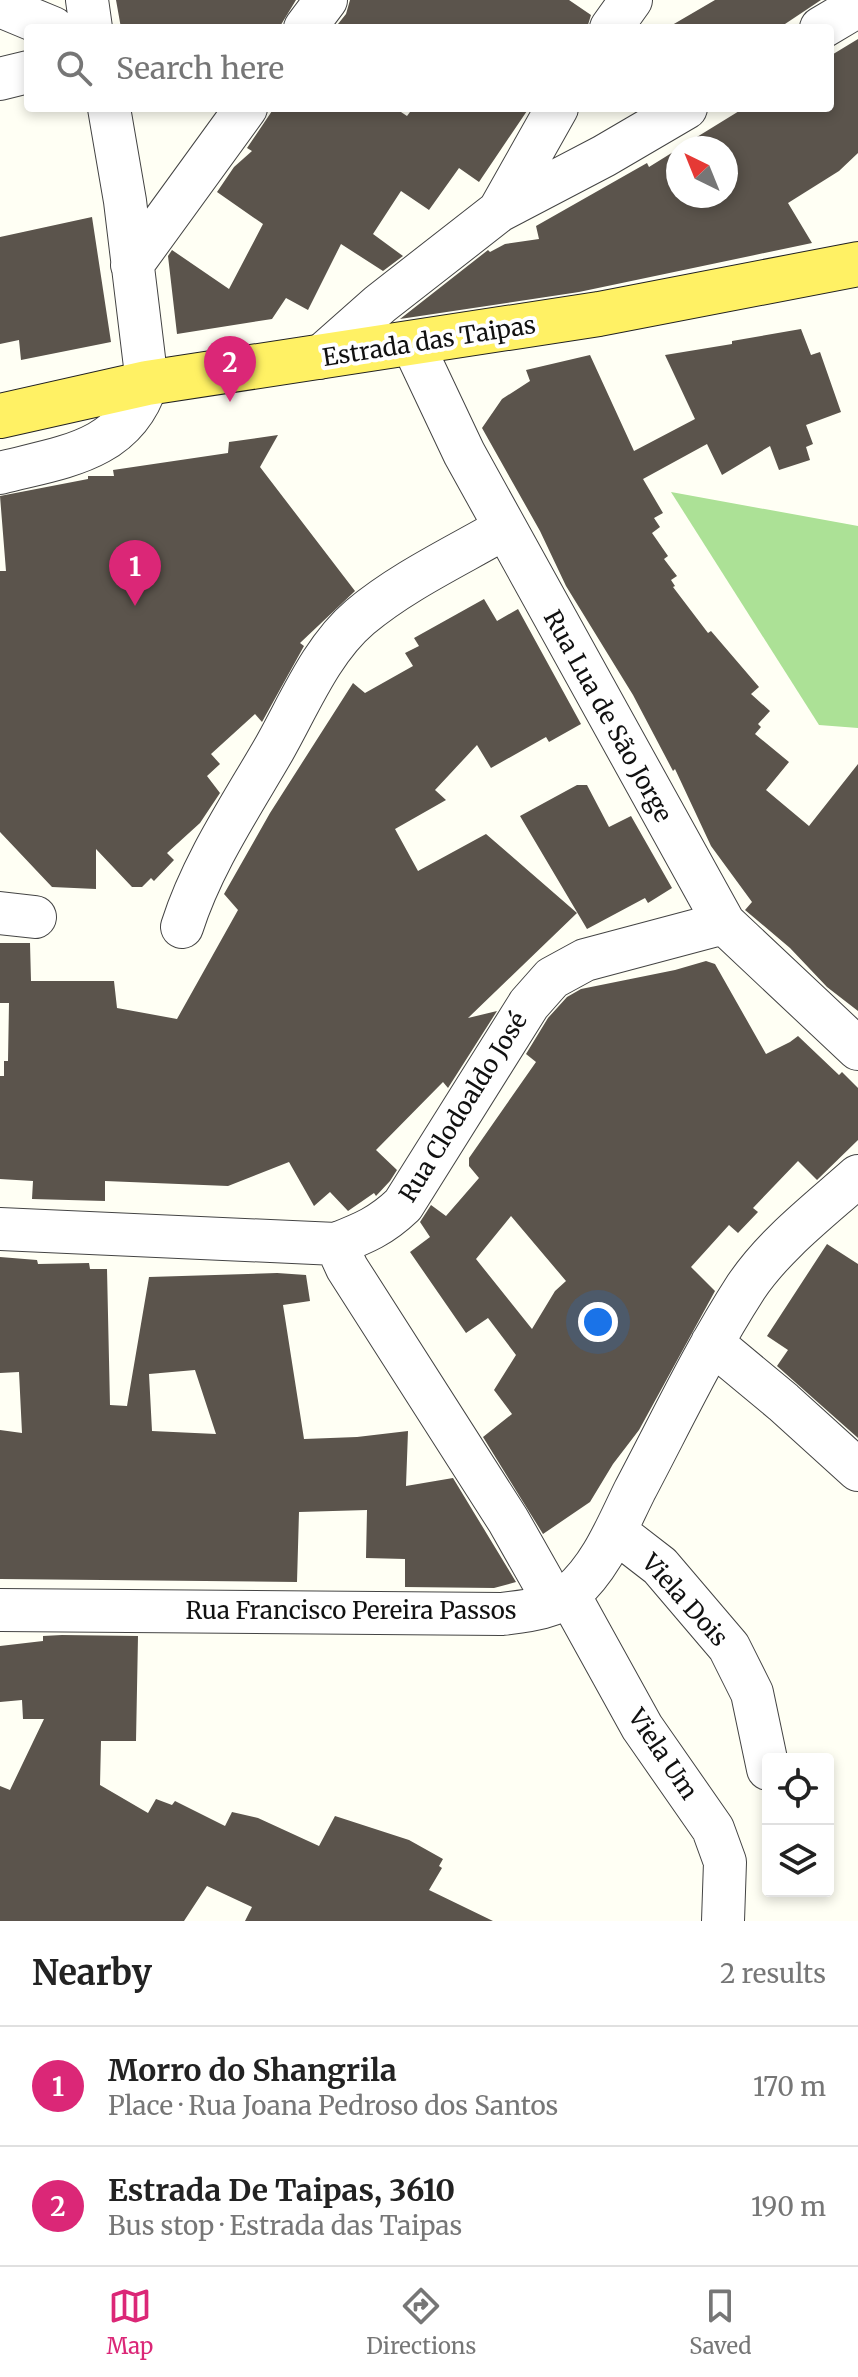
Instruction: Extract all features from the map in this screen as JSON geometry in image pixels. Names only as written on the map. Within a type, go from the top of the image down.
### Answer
[{"type":"main road","name":"Estrada das Taipas","points":[[0,416],[147,383],[599,314],[858,264]]},
{"type":"street","points":[[87,0],[90,24]]},
{"type":"street","points":[[308,24],[326,0]]},
{"type":"street","points":[[614,24],[631,0]]},
{"type":"street","points":[[0,6],[43,24]]},
{"type":"street","points":[[828,24],[858,6]]},
{"type":"street","points":[[0,79],[24,73]]},
{"type":"street","points":[[0,473],[81,451],[108,439],[122,428],[142,401],[147,383],[121,173],[110,112]]},
{"type":"street","points":[[132,265],[243,112]]},
{"type":"street","points":[[499,211],[555,112]]},
{"type":"street","points":[[319,358],[380,304],[499,211],[679,112]]},
{"type":"street","name":"Rua Lua de São Jorge","points":[[412,343],[464,453],[724,923],[858,1049]]},
{"type":"street","points":[[182,927],[190,900],[210,860],[326,656],[358,618],[389,596],[505,528]]},
{"type":"street","name":"Rua Clodoaldo José","points":[[0,1229],[336,1244],[382,1225],[403,1205],[529,1004],[552,978],[585,960],[724,923]]},
{"type":"street","points":[[560,1599],[587,1577],[616,1532],[712,1343],[748,1284],[785,1242],[858,1176]]},
{"type":"street","name":"Viela Um","points":[[336,1244],[347,1268],[542,1580],[560,1599],[642,1727],[713,1829],[725,1862],[723,1921]]},
{"type":"street","points":[[712,1343],[858,1470]]},
{"type":"street","name":"Viela Dois","points":[[616,1532],[660,1566],[729,1647],[752,1693],[765,1753]]},
{"type":"street","name":"Rua Francisco Pereira Passos","points":[[0,1610],[502,1614],[528,1611],[560,1599]]},
{"type":"green space","points":[[671,492],[858,526],[858,728],[819,725]]},
{"type":"building","points":[[116,0],[296,0],[281,24],[120,24]]},
{"type":"building","points":[[350,0],[569,0],[591,15],[588,24],[338,24],[346,14]]},
{"type":"building","points":[[715,0],[821,0],[785,24],[674,24]]},
{"type":"building","points":[[858,39],[858,153],[839,171],[788,203],[812,243],[579,292],[400,319],[488,250],[539,239],[536,226],[647,163],[649,167],[666,156],[666,208],[738,208],[738,136],[698,136],[738,112],[834,112],[834,54]]},
{"type":"building","points":[[271,112],[401,112],[407,116],[410,112],[526,112],[479,182],[459,168],[429,210],[401,191],[373,234],[403,256],[383,271],[341,244],[308,310],[286,298],[272,319],[177,334],[168,256],[172,250],[229,289],[263,224],[217,192],[234,167],[252,151],[247,148]]},
{"type":"building","points":[[92,217],[111,342],[21,360],[19,340],[0,344],[0,237]]},
{"type":"building","points":[[801,329],[811,355],[820,352],[841,412],[806,425],[813,444],[806,447],[810,460],[779,470],[770,446],[722,475],[707,444],[643,479],[663,513],[654,518],[660,527],[652,533],[668,556],[664,559],[677,576],[671,580],[673,587],[708,633],[711,631],[759,687],[751,694],[770,711],[758,724],[761,727],[755,734],[789,762],[766,790],[809,826],[858,764],[858,1011],[827,987],[790,948],[745,910],[752,902],[711,846],[675,769],[673,771],[633,695],[566,586],[540,531],[482,428],[502,399],[530,381],[526,370],[590,355],[634,451],[695,419],[665,355]]},
{"type":"building","points":[[278,435],[260,467],[355,591],[300,643],[304,646],[262,722],[255,714],[211,754],[220,764],[207,776],[220,793],[200,823],[167,853],[174,860],[154,881],[151,878],[142,887],[132,887],[96,849],[96,889],[52,887],[0,832],[0,571],[6,571],[0,496],[88,479],[88,476],[114,476],[113,470],[228,453],[229,442]]},
{"type":"building","points":[[484,599],[497,621],[518,609],[581,724],[549,742],[546,737],[491,768],[477,745],[435,790],[446,800],[395,829],[418,871],[486,834],[577,913],[468,1018],[497,1011],[448,1088],[443,1082],[376,1150],[397,1170],[390,1181],[376,1196],[374,1193],[348,1211],[330,1192],[314,1206],[289,1162],[228,1186],[105,1181],[105,1201],[32,1199],[33,1181],[0,1179],[0,1076],[4,1076],[4,1061],[8,1061],[9,1003],[0,1003],[0,943],[30,943],[31,981],[114,981],[117,1008],[177,1019],[238,910],[224,894],[270,813],[353,683],[365,693],[413,666],[405,653],[419,646],[414,638]]},
{"type":"building","points":[[577,785],[587,785],[609,827],[631,816],[672,888],[648,903],[645,898],[587,929],[520,816]]},
{"type":"building","points":[[706,961],[715,964],[766,1054],[798,1036],[839,1075],[842,1072],[858,1088],[858,1140],[817,1180],[798,1161],[753,1208],[758,1212],[738,1233],[729,1225],[691,1267],[715,1291],[639,1430],[590,1502],[543,1534],[483,1437],[512,1414],[494,1390],[516,1355],[488,1318],[466,1333],[410,1252],[430,1237],[420,1222],[431,1205],[446,1216],[479,1178],[469,1166],[469,1158],[536,1062],[526,1054],[548,1018],[567,997],[581,989]],"holes":[[[511,1216],[566,1281],[555,1291],[532,1329],[476,1259]]]},
{"type":"building","points":[[827,1244],[858,1264],[858,1438],[777,1366],[788,1350],[767,1336]]},
{"type":"building","points":[[0,1257],[37,1260],[38,1264],[89,1263],[90,1269],[107,1269],[110,1405],[127,1406],[149,1277],[306,1275],[310,1301],[283,1305],[304,1439],[408,1431],[406,1486],[453,1478],[516,1582],[494,1588],[405,1587],[405,1559],[366,1558],[367,1510],[299,1512],[297,1582],[0,1579],[0,1430],[22,1433],[19,1372],[0,1373]],"holes":[[[195,1370],[216,1434],[152,1431],[149,1374]]]},
{"type":"building","points":[[43,1636],[138,1636],[136,1741],[101,1741],[100,1785],[148,1813],[156,1799],[172,1805],[175,1801],[225,1826],[232,1812],[258,1818],[319,1846],[335,1816],[409,1840],[443,1859],[439,1866],[442,1868],[429,1890],[493,1921],[245,1921],[252,1907],[207,1886],[184,1921],[0,1921],[0,1786],[10,1790],[44,1719],[23,1719],[22,1700],[0,1702],[0,1646],[43,1641]]},
{"type":"place","name":"Estrada De Taipas, 3610","points":[[230,402]]},
{"type":"place","name":"Morro do Shangrila","points":[[135,606]]}]
